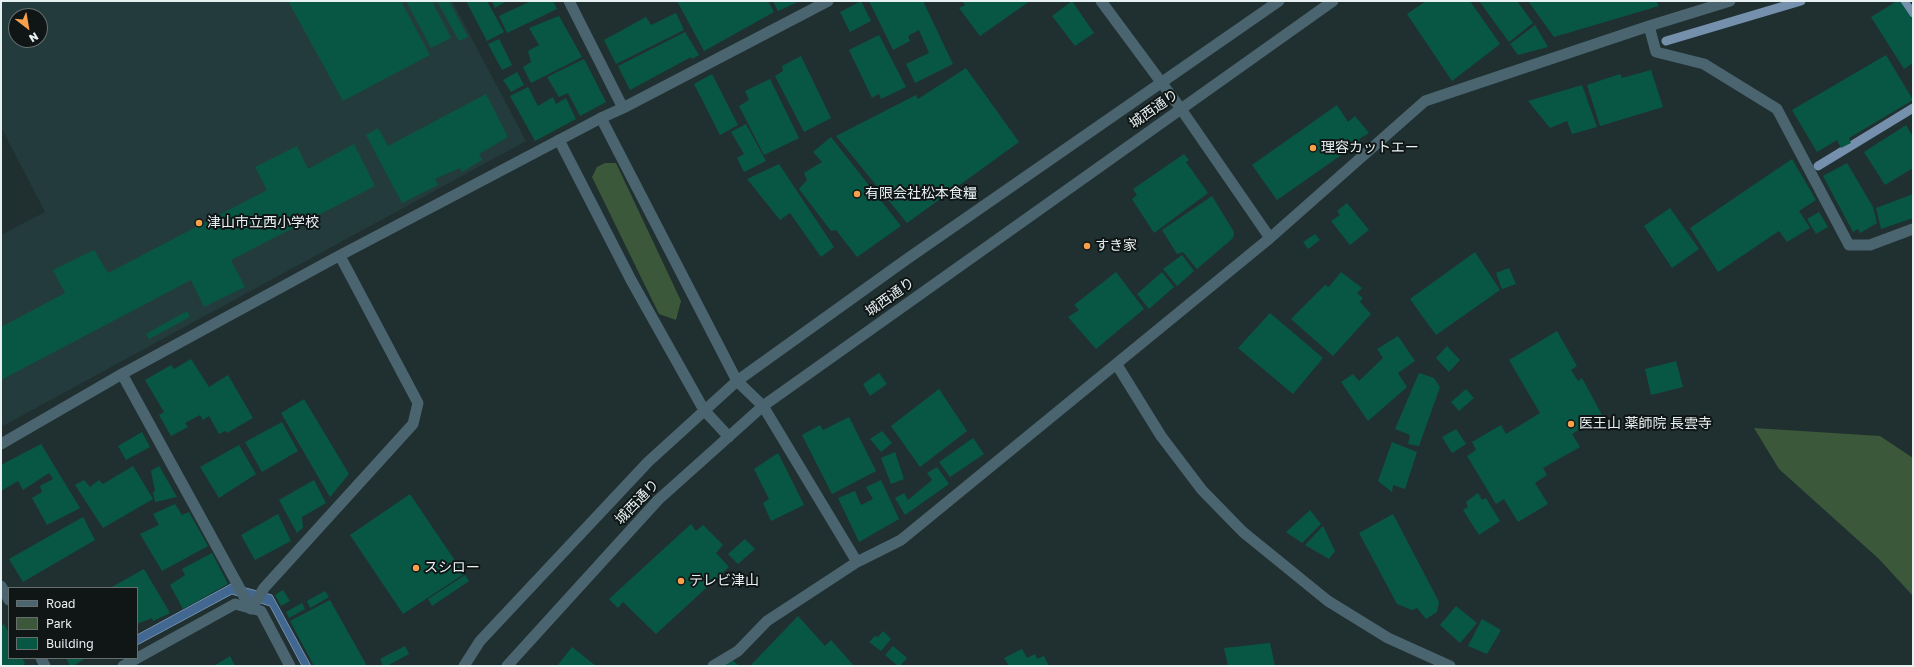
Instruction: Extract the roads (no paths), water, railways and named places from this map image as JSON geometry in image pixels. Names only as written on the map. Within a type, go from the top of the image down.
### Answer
[{"type":"street","points":[[569,1],[623,108]]},
{"type":"street","points":[[1,444],[122,374],[340,256],[601,118],[828,1]]},
{"type":"street","points":[[1102,1],[1161,84],[1181,109],[1270,238]]},
{"type":"street","name":"城西通り","points":[[464,666],[480,640],[648,462],[737,381],[907,260],[1279,1]]},
{"type":"street","name":"城西通り","points":[[507,666],[658,500],[763,406],[1333,1]]},
{"type":"street","points":[[713,666],[738,651],[767,621],[857,562],[901,540],[1117,365],[1270,238],[1425,102],[1648,26],[1730,1]]},
{"type":"street","points":[[1648,26],[1656,52],[1704,64],[1777,109],[1849,245],[1870,245],[1913,229]]},
{"type":"street","points":[[601,118],[737,381],[763,406],[857,562]]},
{"type":"street","points":[[559,140],[631,280],[704,410],[729,437]]},
{"type":"street","points":[[251,608],[264,588],[414,424],[418,403],[340,256]]},
{"type":"street","points":[[1117,365],[1161,436],[1202,490],[1243,532],[1328,601],[1388,638],[1450,666]]},
{"type":"street","points":[[122,374],[251,608]]},
{"type":"street","points":[[1,586],[8,598]]},
{"type":"street","points":[[138,658],[235,604],[261,611],[290,666]]},
{"type":"street","points":[[123,666],[136,659]]},
{"type":"water","points":[[231,584],[272,595],[311,666],[302,666],[270,606],[232,594],[138,644],[138,634]]},
{"type":"waterway","points":[[1666,41],[1801,1]]},
{"type":"waterway","points":[[1903,1],[1913,13]]},
{"type":"waterway","points":[[1818,166],[1913,108]]},
{"type":"place","name":"理容カットエー","points":[[1313,148]]},
{"type":"place","name":"有限会社松本食糧","points":[[857,194]]},
{"type":"place","name":"津山市立西小学校","points":[[199,223]]},
{"type":"place","name":"すき家","points":[[1087,246]]},
{"type":"place","name":"医王山 薬師院 長雲寺","points":[[1571,424]]},
{"type":"place","name":"スシロー","points":[[416,568]]},
{"type":"place","name":"テレビ津山","points":[[681,581]]}]
